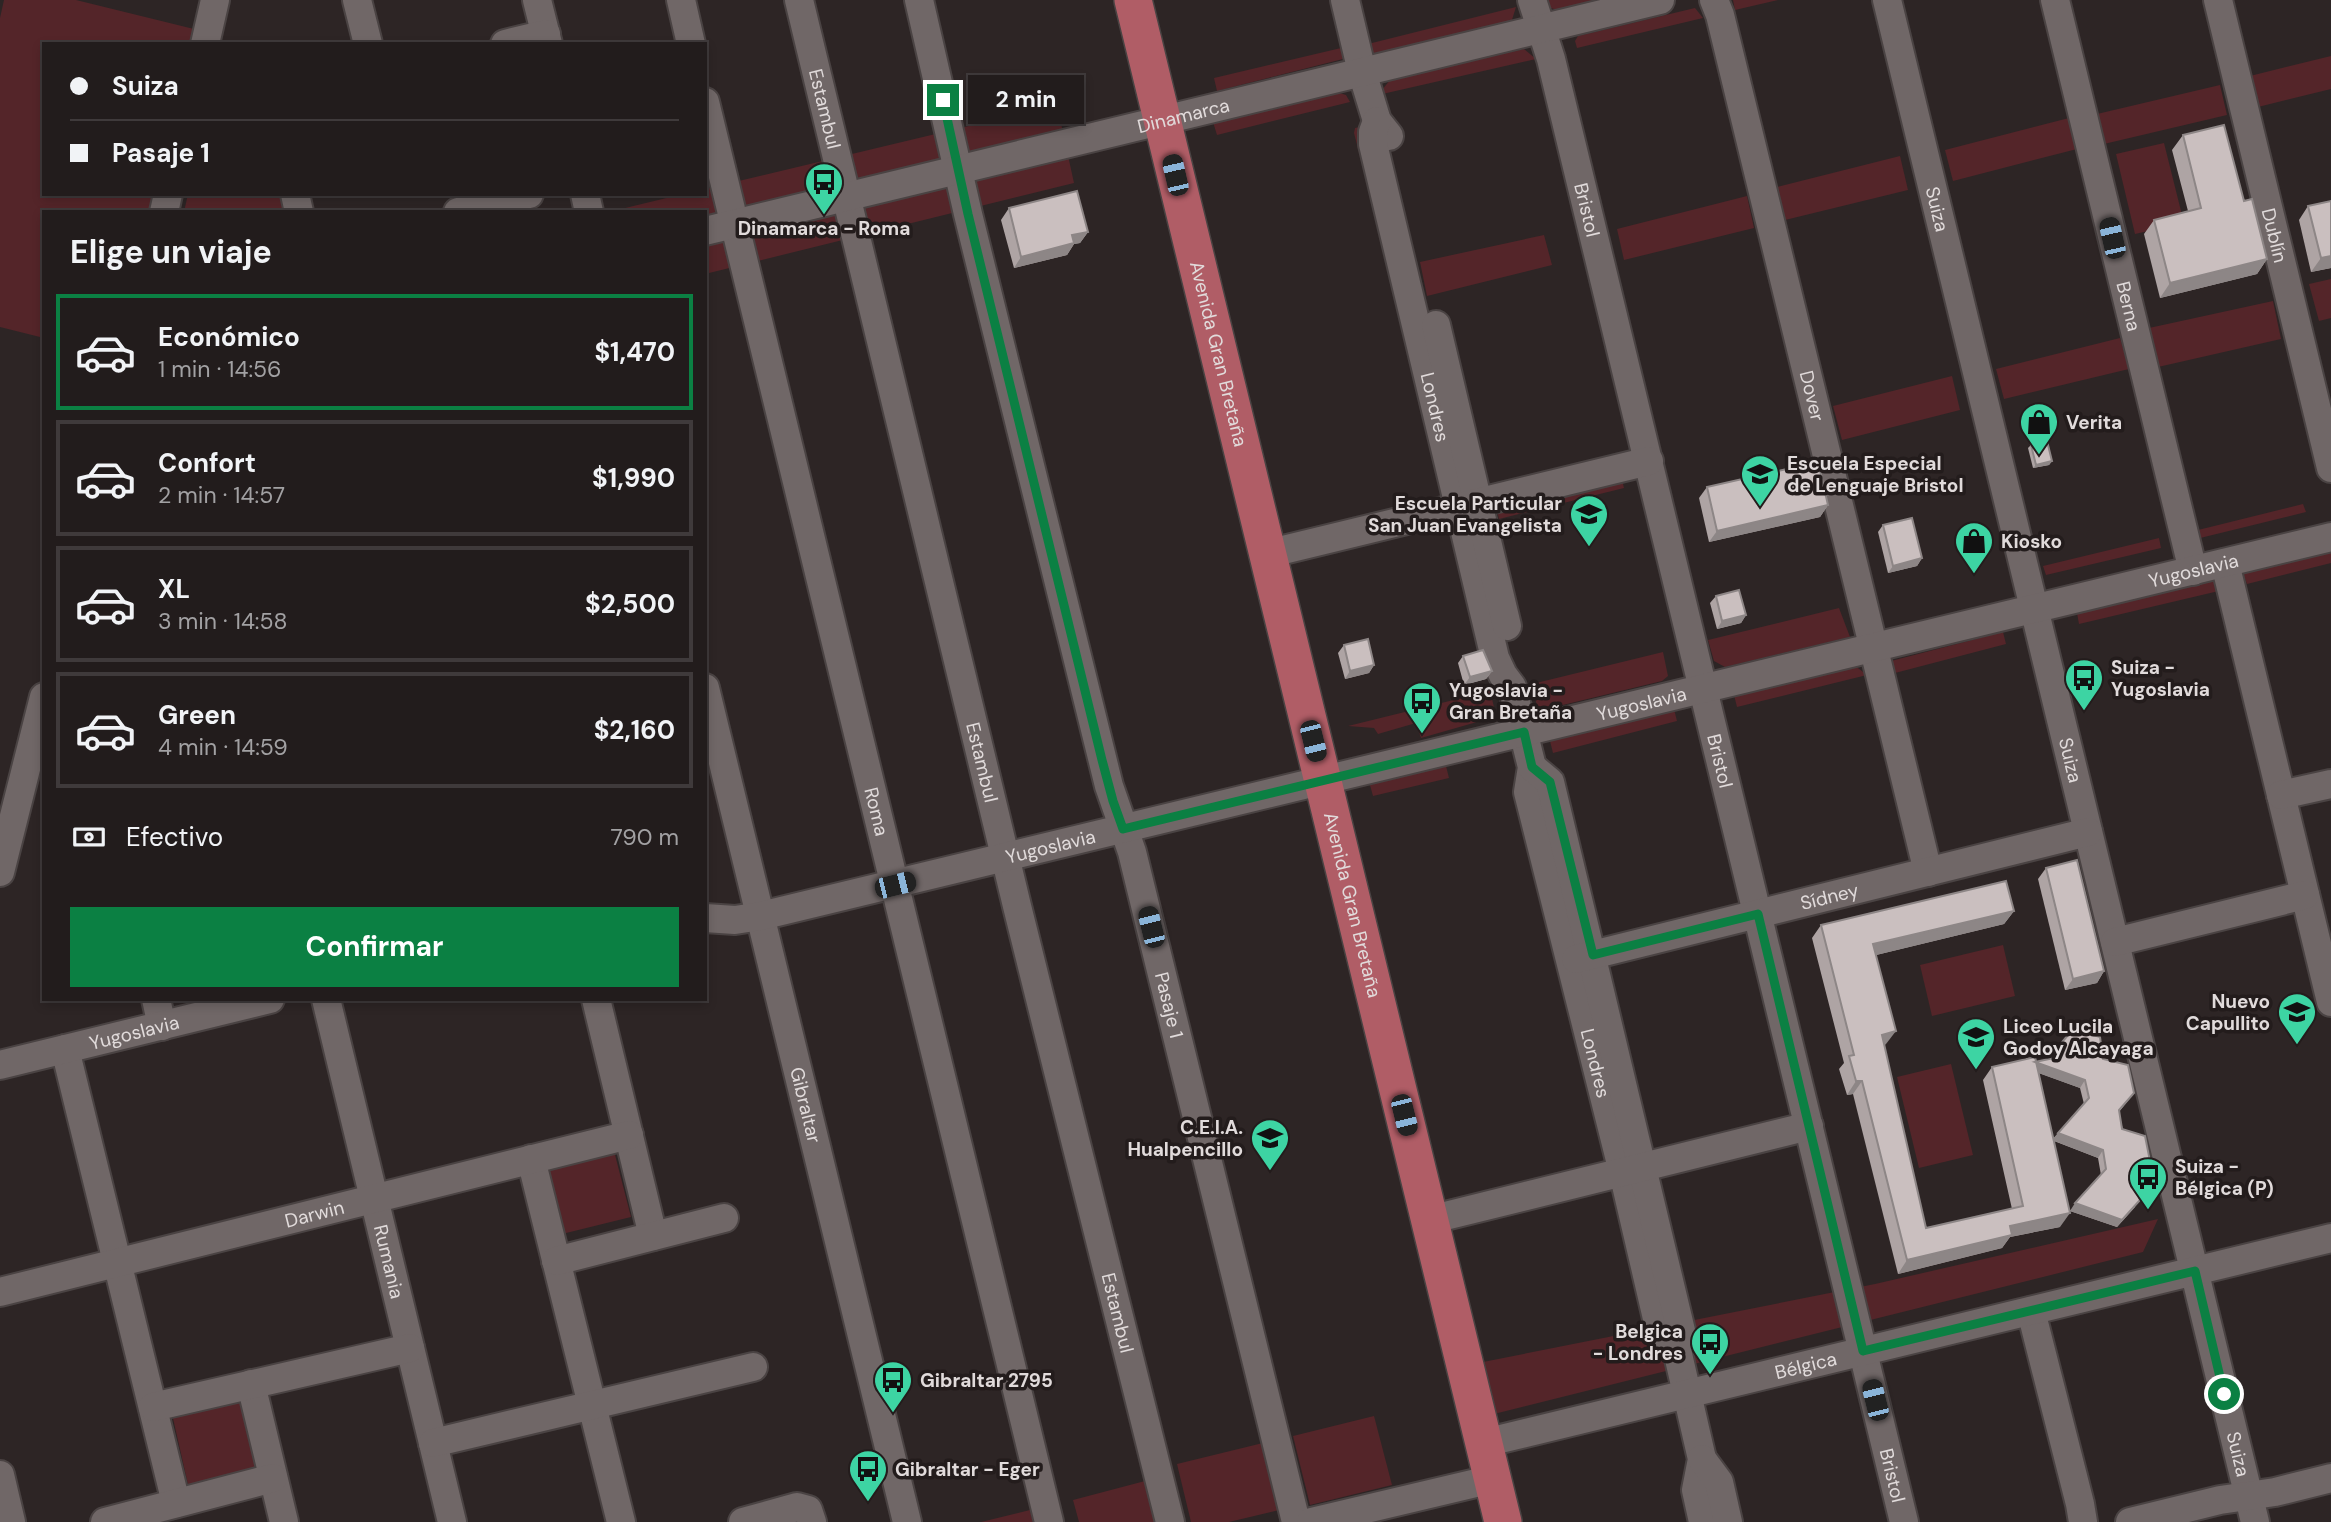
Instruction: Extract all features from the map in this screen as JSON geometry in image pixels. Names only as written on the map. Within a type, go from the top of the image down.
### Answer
[{"type":"main road","name":"Avenida Gran Bretaña","points":[[1133,0],[1503,1522]]},
{"type":"street","points":[[205,42],[215,0]]},
{"type":"street","points":[[357,0],[368,42]]},
{"type":"street","points":[[522,42],[547,39],[537,0]]},
{"type":"street","points":[[681,0],[691,42]]},
{"type":"street","name":"Estambul","points":[[799,0],[1005,858],[1170,1522]]},
{"type":"street","name":"Pasaje 1","points":[[919,0],[958,170],[1113,801],[1132,852],[1296,1522]]},
{"type":"street","name":"Londres","points":[[1345,0],[1377,121],[1373,144],[1468,506],[1495,658],[1512,687],[1532,767],[1528,792],[1582,958],[1633,1170],[1662,1340],[1677,1350],[1702,1459],[1719,1482],[1728,1522]]},
{"type":"street","name":"Bristol","points":[[1532,0],[1551,60],[1904,1522]]},
{"type":"street","name":"Dinamarca","points":[[707,230],[1660,0]]},
{"type":"street","name":"Dover","points":[[1714,0],[1723,27],[1928,872]]},
{"type":"street","name":"Suiza","points":[[1887,0],[2252,1509]]},
{"type":"street","name":"Berna","points":[[2055,0],[2193,571]]},
{"type":"street","name":"Dublín","points":[[2218,0],[2331,468]]},
{"type":"street","name":"Roma","points":[[707,110],[1049,1522]]},
{"type":"street","points":[[466,210],[521,196]]},
{"type":"street","points":[[1267,554],[1649,461]]},
{"type":"street","name":"Yugoslavia","points":[[708,920],[761,916],[895,885],[2331,537]]},
{"type":"street","points":[[2225,563],[2330,995]]},
{"type":"street","name":"Gibraltar","points":[[707,696],[907,1522]]},
{"type":"street","points":[[0,872],[34,775],[42,712]]},
{"type":"street","points":[[2281,795],[2331,784]]},
{"type":"street","name":"Sídney","points":[[1582,958],[2088,832]]},
{"type":"street","points":[[2115,942],[2305,895]]},
{"type":"street","name":"Yugoslavia","points":[[0,1065],[65,1049],[159,1012],[253,1001]]},
{"type":"street","name":"Rumania","points":[[326,1001],[452,1522]]},
{"type":"street","points":[[596,1001],[653,1236]]},
{"type":"street","points":[[65,1049],[176,1503]]},
{"type":"street","points":[[1430,1220],[1809,1126]]},
{"type":"street","name":"Darwin","points":[[0,1292],[629,1135]]},
{"type":"street","points":[[531,1160],[621,1522]]},
{"type":"street","points":[[556,1261],[724,1218]]},
{"type":"street","name":"Bélgica","points":[[1484,1443],[2331,1238]]},
{"type":"street","points":[[2031,1311],[2083,1522]]},
{"type":"street","points":[[153,1407],[410,1348]]},
{"type":"street","points":[[433,1443],[752,1367]]},
{"type":"street","points":[[251,1384],[284,1522]]},
{"type":"street","name":"Londres","points":[[1702,1459],[1696,1490],[1703,1522]]},
{"type":"street","points":[[0,1475],[11,1522]]},
{"type":"street","points":[[105,1522],[274,1478]]},
{"type":"street","points":[[2130,1522],[2220,1500],[2252,1509],[2275,1492],[2331,1478]]},
{"type":"street","points":[[1311,1522],[1493,1479]]},
{"type":"street","points":[[743,1522],[797,1507],[808,1510],[812,1522]]},
{"type":"shaded area","points":[[4,0],[76,0],[198,30],[195,42],[42,42],[42,196],[156,196],[153,210],[42,210],[42,338],[0,327],[0,18]]},
{"type":"shaded area","points":[[1547,0],[1599,0],[1557,10],[1551,8]]},
{"type":"shaded area","points":[[1733,0],[1778,0],[1735,10]]},
{"type":"shaded area","points":[[1516,7],[1511,23],[1368,57],[1356,47]]},
{"type":"shaded area","points":[[1695,8],[1703,18],[1577,48],[1575,41],[1578,36]]},
{"type":"shaded area","points":[[1341,48],[1343,59],[1217,91],[1214,78]]},
{"type":"shaded area","points":[[1524,49],[1536,59],[1378,95],[1390,80]]},
{"type":"shaded area","points":[[2331,56],[2331,89],[2258,107],[2250,76]]},
{"type":"shaded area","points":[[2220,85],[2227,115],[2104,144],[2097,114]]},
{"type":"shaded area","points":[[1336,92],[1346,95],[1350,102],[1217,135],[1213,122]]},
{"type":"shaded area","points":[[1057,105],[1074,183],[707,274],[707,210],[617,210],[675,196],[707,196],[707,189]]},
{"type":"shaded area","points":[[2069,118],[2077,149],[1953,181],[1945,150]]},
{"type":"shaded area","points":[[1360,127],[1363,130],[1389,270],[1354,133],[1355,128]]},
{"type":"shaded area","points":[[2164,143],[2184,223],[2135,234],[2116,154]]},
{"type":"shaded area","points":[[1900,156],[1908,190],[1785,220],[1777,187]]},
{"type":"shaded area","points":[[188,196],[280,196],[283,210],[184,210]]},
{"type":"shaded area","points":[[1747,196],[1754,228],[1624,260],[1617,229]]},
{"type":"shaded area","points":[[1544,235],[1552,265],[1427,296],[1420,262]]},
{"type":"shaded area","points":[[2331,279],[2331,318],[2319,321],[2309,284]]},
{"type":"shaded area","points":[[2273,301],[2281,339],[2158,367],[2149,328]]},
{"type":"shaded area","points":[[2120,338],[2129,369],[2004,399],[1996,369]]},
{"type":"shaded area","points":[[1952,376],[1960,410],[1842,440],[1833,406]]},
{"type":"shaded area","points":[[1616,456],[1624,488],[1499,519],[1491,487]]},
{"type":"shaded area","points":[[2303,504],[2306,512],[2192,540],[2190,532]]},
{"type":"shaded area","points":[[2159,538],[2161,548],[2046,575],[2043,566]]},
{"type":"shaded area","points":[[2331,551],[2331,563],[2247,584],[2243,573]]},
{"type":"shaded area","points":[[2220,579],[2223,590],[2079,624],[2077,613]]},
{"type":"shaded area","points":[[1839,608],[1850,637],[1725,667],[1714,661],[1708,640]]},
{"type":"shaded area","points":[[2003,632],[2006,644],[1895,673],[1891,661]]},
{"type":"shaded area","points":[[1663,652],[1668,676],[1662,681],[1538,711],[1532,684]]},
{"type":"shaded area","points":[[1854,665],[1867,675],[1737,707],[1734,695]]},
{"type":"shaded area","points":[[1490,691],[1495,711],[1491,718],[1421,738],[1416,723],[1378,734],[1374,728],[1348,726]]},
{"type":"shaded area","points":[[1674,709],[1677,721],[1553,753],[1550,741]]},
{"type":"shaded area","points":[[1446,766],[1449,778],[1373,796],[1370,785]]},
{"type":"shaded area","points":[[2003,945],[2015,996],[1932,1016],[1920,965]]},
{"type":"shaded area","points":[[1951,1064],[1973,1155],[1919,1168],[1897,1077]]},
{"type":"shaded area","points":[[613,1147],[631,1217],[562,1234],[546,1163]]},
{"type":"shaded area","points":[[2158,1219],[2143,1252],[1486,1416],[1473,1364],[1875,1284]]},
{"type":"shaded area","points":[[244,1388],[263,1471],[189,1489],[170,1405]]},
{"type":"shaded area","points":[[1374,1416],[1392,1485],[1310,1505],[1293,1436]]},
{"type":"shaded area","points":[[1267,1442],[1283,1509],[1229,1522],[1191,1522],[1177,1464]]},
{"type":"shaded area","points":[[1145,1481],[1156,1522],[1079,1522],[1073,1500]]},
{"type":"shaded area","points":[[1030,1510],[1033,1522],[981,1522]]},
{"type":"building","points":[[2224,125],[2244,201],[2252,199],[2267,259],[2170,283],[2154,220],[2201,208],[2183,135]]},
{"type":"building","points":[[1077,191],[1088,232],[1072,235],[1074,243],[1021,257],[1009,208]]},
{"type":"building","points":[[2331,201],[2331,256],[2321,258],[2308,206]]},
{"type":"building","points":[[2047,441],[2052,461],[2036,465],[2031,445]]},
{"type":"building","name":"Escuela Especial de Lenguaje Bristol","points":[[1818,462],[1828,505],[1717,531],[1707,487]]},
{"type":"building","points":[[1912,518],[1922,558],[1893,566],[1883,525]]},
{"type":"building","points":[[1739,590],[1746,615],[1722,621],[1716,596]]},
{"type":"building","points":[[1368,639],[1374,665],[1350,671],[1344,645]]},
{"type":"building","points":[[1483,650],[1492,671],[1470,677],[1463,656]]},
{"type":"building","points":[[2077,860],[2104,971],[2073,979],[2046,868]]},
{"type":"building","points":[[2006,881],[2014,911],[1873,944],[1896,1031],[1882,1035],[1926,1228],[2023,1206],[1992,1067],[2035,1057],[2070,1213],[2010,1226],[2012,1235],[1907,1260],[1862,1081],[1856,1081],[1849,1056],[1854,1055],[1821,925]]},
{"type":"building","points":[[2073,1029],[2100,1037],[2103,1059],[2128,1065],[2134,1093],[2119,1110],[2122,1129],[2145,1136],[2151,1166],[2136,1188],[2140,1200],[2122,1220],[2075,1203],[2106,1169],[2103,1150],[2058,1133],[2089,1098],[2085,1080],[2035,1062],[2059,1057],[2058,1047]]},
{"type":"place","name":"Dinamarca - Roma","points":[[824,216]]},
{"type":"place","name":"Verita","points":[[2039,456]]},
{"type":"place","name":"Escuela Especial de Lenguaje Bristol","points":[[1760,508]]},
{"type":"place","name":"Escuela Particular San Juan Evangelista","points":[[1589,548]]},
{"type":"place","name":"Kiosko","points":[[1974,575]]},
{"type":"place","name":"Suiza - Yugoslavia","points":[[2084,712]]},
{"type":"place","name":"Yugoslavia - Gran Bretaña","points":[[1422,735]]},
{"type":"place","name":"Nuevo Capullito","points":[[2297,1046]]},
{"type":"place","name":"Liceo Lucila Godoy Alcayaga","points":[[1976,1071]]},
{"type":"place","name":"C.E.I.A. Hualpencillo","points":[[1270,1172]]},
{"type":"place","name":"Suiza - Bélgica (P)","points":[[2148,1211]]},
{"type":"place","name":"Belgica - Londres","points":[[1710,1376]]},
{"type":"place","name":"Gibraltar 2795","points":[[893,1414]]},
{"type":"place","name":"Gibraltar - Eger","points":[[868,1503]]},
{"type":"route","points":[[943,100],[962,190],[1102,760],[1123,829],[1524,732],[1532,767],[1550,782],[1593,955],[1758,914],[1863,1351],[2195,1271],[2224,1394]]}]
